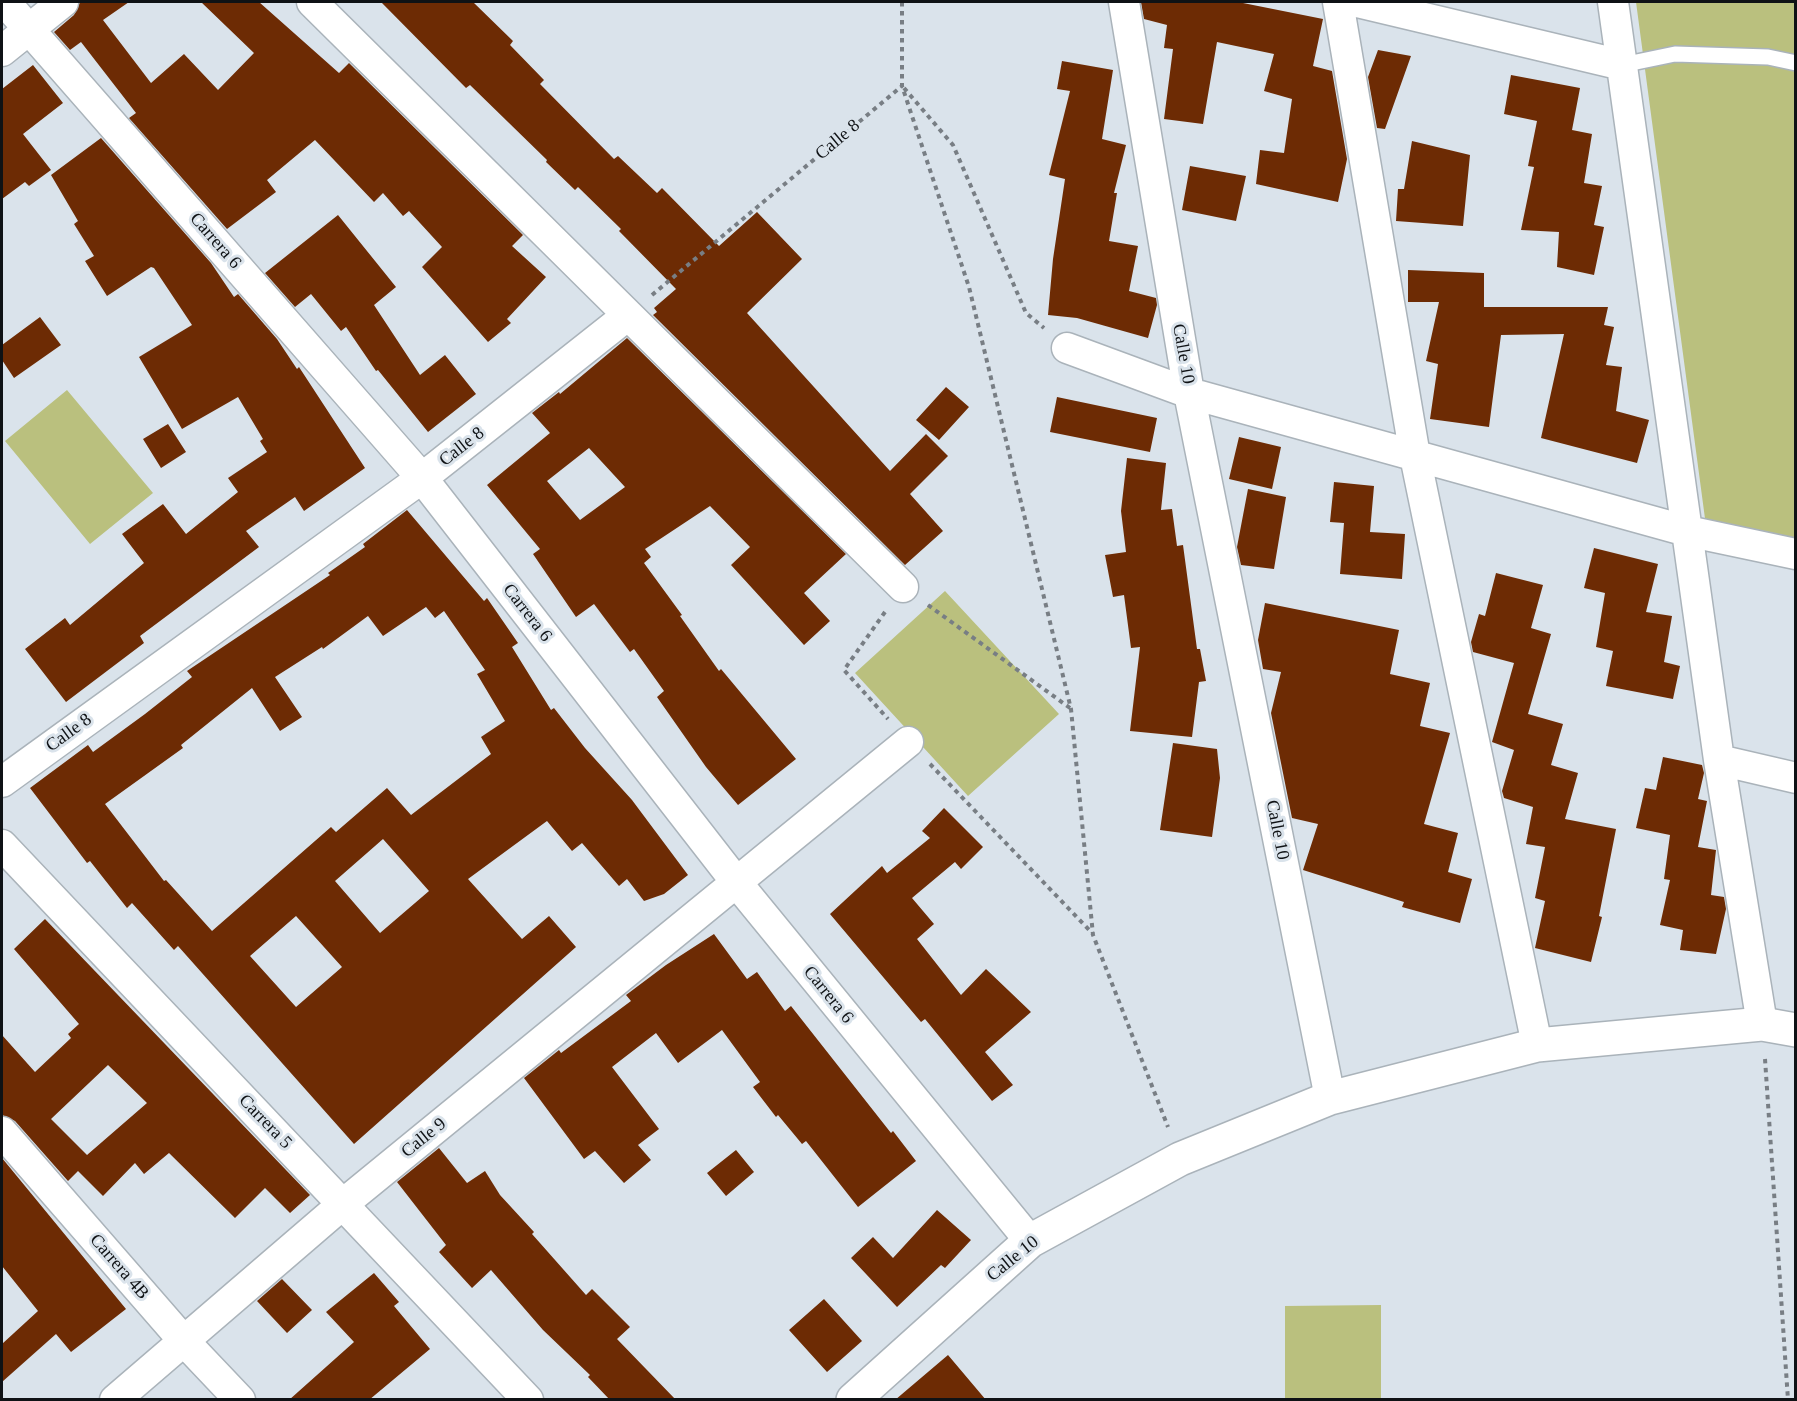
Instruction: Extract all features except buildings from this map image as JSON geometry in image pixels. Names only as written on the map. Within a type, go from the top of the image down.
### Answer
[{"type":"street","name":"Carrera 6","points":[[5,2],[422,478],[737,884],[1030,1241]]},
{"type":"street","points":[[2,51],[63,2]]},
{"type":"street","points":[[312,2],[903,587]]},
{"type":"street","name":"Calle 10","points":[[853,1400],[1030,1241],[1180,1159],[1330,1098],[1190,393],[1124,2]]},
{"type":"street","points":[[1338,2],[1415,456],[1537,1045]]},
{"type":"street","points":[[1357,2],[1622,65]]},
{"type":"street","points":[[1613,2],[1719,760],[1762,1024]]},
{"type":"street","name":"Calle 8","points":[[2,782],[422,478],[628,315]]},
{"type":"street","points":[[1067,348],[1190,393],[1687,531],[1796,554]]},
{"type":"street","name":"Calle 9","points":[[115,1400],[343,1204],[908,742]]},
{"type":"street","points":[[1719,760],[1796,778]]},
{"type":"street","name":"Carrera 5","points":[[2,845],[528,1400]]},
{"type":"street","points":[[1330,1098],[1537,1045],[1762,1024],[1796,1030]]},
{"type":"street","name":"Carrera 4B","points":[[2,1132],[183,1340],[240,1400]]},
{"type":"lane","points":[[1622,65],[1675,54],[1768,57],[1796,63]]},
{"type":"path","points":[[902,2],[902,86],[969,287],[1071,709],[1093,935],[1180,1159]]},
{"type":"path","name":"Calle 8","points":[[628,315],[902,86]]},
{"type":"path","points":[[902,86],[953,145],[1026,313],[1067,348]]},
{"type":"path","points":[[1071,709],[903,587],[844,669],[908,742],[1093,935]]},
{"type":"path","points":[[1762,1024],[1788,1400]]},
{"type":"green space","points":[[1636,2],[1795,2],[1795,542],[1706,526]]},
{"type":"green space","points":[[67,390],[153,493],[90,544],[5,441]]},
{"type":"green space","points":[[945,591],[1059,714],[968,796],[855,673]]},
{"type":"green space","points":[[1381,1305],[1381,1399],[1285,1399],[1285,1306]]}]
